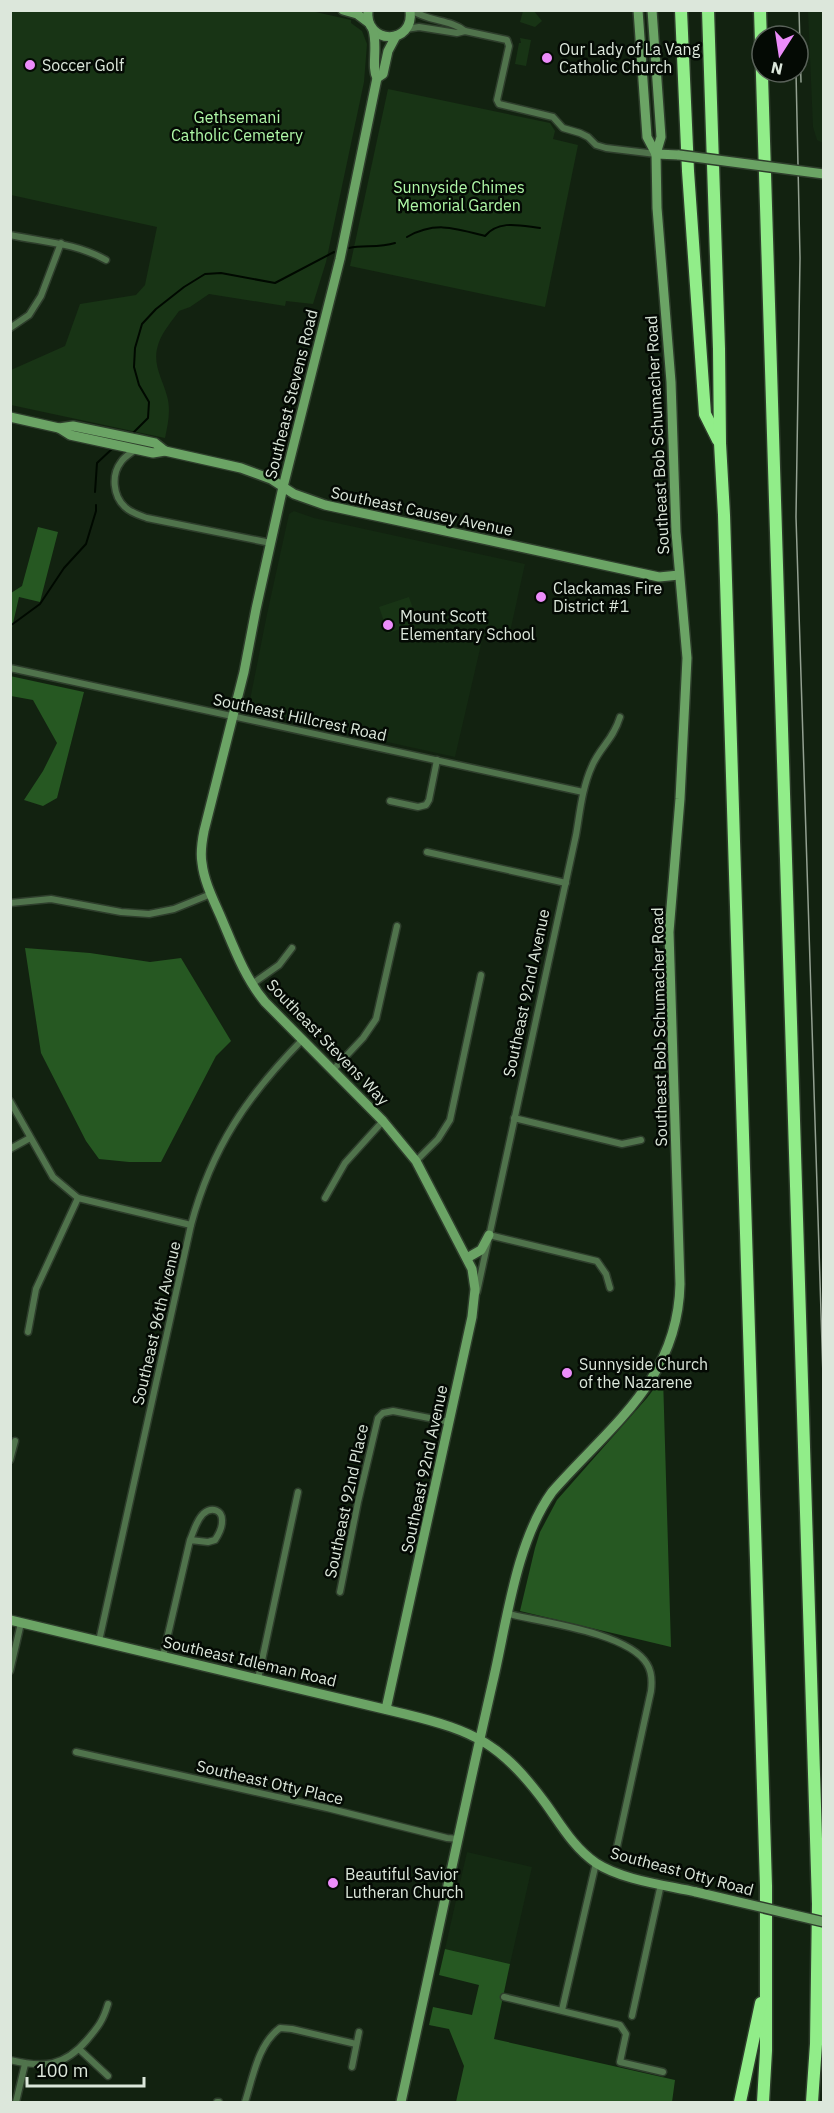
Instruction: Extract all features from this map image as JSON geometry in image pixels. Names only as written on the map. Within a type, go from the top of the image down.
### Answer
[{"type":"highway","points":[[681,10],[688,171],[705,414],[720,443]]},
{"type":"highway","points":[[708,10],[760,1664],[767,1975],[763,2103]]},
{"type":"highway","points":[[760,10],[818,1904],[816,2044],[812,2103]]},
{"type":"highway","points":[[740,2103],[767,1975]]},
{"type":"street","points":[[343,10],[357,14],[384,36],[396,36],[406,29],[419,27],[457,33],[465,31],[507,40],[509,43],[497,100],[499,104],[553,117],[562,128],[580,133],[596,145],[824,174]]},
{"type":"street","name":"Southeast Stevens Road","points":[[234,716],[283,487],[340,260],[377,78],[374,72],[376,42],[368,10]]},
{"type":"street","points":[[406,29],[411,19],[411,10],[425,18],[458,25],[465,31]]},
{"type":"street","name":"Southeast Bob Schumacher Road","points":[[638,10],[647,137],[656,154]]},
{"type":"street","name":"Southeast Bob Schumacher Road","points":[[480,1739],[524,1548],[543,1506],[649,1384],[666,1354],[678,1312],[680,1284],[669,944],[687,675],[687,636],[679,575],[671,382],[657,208],[656,154],[661,137],[651,10]]},
{"type":"street","name":"Southeast Stevens Road","points":[[377,78],[383,74],[388,51],[396,36]]},
{"type":"street","points":[[10,235],[61,243],[94,253],[106,260]]},
{"type":"street","points":[[10,328],[29,315],[41,296],[61,243]]},
{"type":"street","name":"Southeast Causey Avenue","points":[[10,417],[59,428],[70,435],[135,445]]},
{"type":"street","name":"Southeast Causey Avenue","points":[[59,428],[73,426],[105,432],[153,453],[165,451],[241,468],[271,479],[309,500],[341,509],[659,577],[679,575]]},
{"type":"street","points":[[135,445],[117,470],[115,488],[118,498],[125,507],[135,514],[270,543]]},
{"type":"street","name":"Southeast Hillcrest Road","points":[[10,668],[583,792]]},
{"type":"street","name":"Southeast Stevens Way","points":[[234,716],[202,840],[202,865],[211,894],[252,984],[266,1002],[383,1121],[416,1161],[467,1258],[474,1279],[474,1304]]},
{"type":"street","name":"Southeast 92nd Avenue","points":[[386,1709],[566,883],[583,792],[593,763],[616,732],[620,717]]},
{"type":"street","points":[[390,801],[418,807],[426,805],[437,760]]},
{"type":"street","points":[[427,852],[566,883]]},
{"type":"street","points":[[10,903],[51,899],[121,912],[149,914],[174,909],[211,894]]},
{"type":"street","points":[[333,1070],[363,1038],[376,1019],[397,926]]},
{"type":"street","points":[[252,984],[279,965],[292,948]]},
{"type":"street","points":[[416,1161],[438,1139],[450,1120],[481,975]]},
{"type":"street","name":"Southeast 96th Avenue","points":[[99,1641],[191,1225],[204,1184],[228,1133],[260,1084],[303,1039]]},
{"type":"street","points":[[10,1101],[53,1177],[78,1198],[191,1225]]},
{"type":"street","points":[[514,1118],[622,1144],[641,1140]]},
{"type":"street","points":[[325,1198],[345,1163],[383,1121]]},
{"type":"street","points":[[10,1149],[30,1138]]},
{"type":"street","points":[[28,1332],[36,1289],[78,1198]]},
{"type":"street","points":[[467,1258],[481,1250],[489,1236],[589,1258],[602,1266],[610,1288]]},
{"type":"street","name":"Southeast 92nd Place","points":[[340,1592],[378,1418],[383,1413],[393,1411],[450,1422]]},
{"type":"street","points":[[10,1460],[15,1441]]},
{"type":"street","points":[[258,1679],[298,1492]]},
{"type":"street","points":[[163,1656],[190,1540],[197,1522],[210,1510],[220,1512],[222,1524],[215,1540],[208,1542],[190,1540]]},
{"type":"street","points":[[508,1614],[607,1638],[630,1648],[647,1664],[651,1673],[651,1691],[615,1856]]},
{"type":"street","name":"Southeast Idleman Road","points":[[10,1620],[444,1723],[480,1739]]},
{"type":"street","points":[[10,1671],[21,1623]]},
{"type":"street","points":[[400,2103],[480,1739]]},
{"type":"street","name":"Southeast Otty Road","points":[[480,1739],[514,1764],[533,1786],[570,1839],[596,1863],[612,1871],[661,1884],[824,1922]]},
{"type":"street","name":"Southeast Otty Place","points":[[76,1752],[459,1839]]},
{"type":"street","points":[[561,2010],[596,1863]]},
{"type":"street","points":[[632,2016],[661,1884]]},
{"type":"street","points":[[504,1997],[620,2025],[626,2034],[620,2062],[663,2072]]},
{"type":"street","points":[[10,2060],[25,2064],[53,2064],[68,2058],[80,2049],[103,2021],[108,2004]]},
{"type":"street","points":[[245,2103],[262,2052],[273,2033],[280,2028],[356,2044]]},
{"type":"street","points":[[352,2067],[359,2032]]},
{"type":"street","points":[[80,2049],[108,2076]]},
{"type":"street","points":[[16,2103],[25,2064]]},
{"type":"shaded area","points":[[808,11],[823,11],[823,143],[817,140],[813,127]]},
{"type":"shaded area","name":"Mount Scott Elementary School","points":[[294,511],[314,518],[525,564],[508,641],[483,636],[455,757],[250,710],[249,705],[267,614],[289,514]]},
{"type":"shaded area","points":[[467,1852],[532,1867],[510,1964],[445,1949]]},
{"type":"green space","name":"Gethsemani Catholic Cemetery","points":[[307,10],[351,20],[351,23],[362,31],[367,44],[364,82],[326,262],[313,304],[286,301],[285,306],[209,294],[190,307],[179,311],[159,342],[156,357],[169,406],[165,438],[11,405],[11,370],[65,346],[80,304],[136,295],[145,285],[157,227],[11,195],[11,11]]},
{"type":"green space","points":[[523,11],[534,11],[542,21],[535,27],[520,22]]},
{"type":"green space","points":[[520,38],[531,40],[526,66],[515,64],[519,43],[521,43]]},
{"type":"green space","name":"Sunnyside Chimes Memorial Garden","points":[[388,89],[550,123],[555,131],[553,139],[578,145],[545,307],[350,266]]},
{"type":"green space","points":[[38,527],[58,532],[40,602],[19,597],[11,632],[11,593],[22,586]]},
{"type":"green space","points":[[409,597],[418,623],[388,633],[379,607]]},
{"type":"green space","points":[[10,676],[84,692],[57,798],[43,806],[24,800],[43,771],[57,743],[33,700],[11,696]]},
{"type":"green space","points":[[25,948],[90,953],[150,962],[181,958],[231,1041],[216,1056],[161,1162],[99,1159],[86,1141],[41,1053]]},
{"type":"green space","points":[[663,1377],[671,1647],[520,1611],[540,1532],[557,1500]]},
{"type":"green space","points":[[445,1949],[510,1964],[494,2039],[675,2080],[672,2102],[456,2102],[464,2066],[449,2029],[429,2025],[433,2007],[472,2015],[479,1985],[439,1975]]},
{"type":"waterway","points":[[407,237],[417,232],[436,228],[455,229],[485,236],[504,225],[540,228]]},
{"type":"waterway","points":[[349,248],[395,243]]},
{"type":"waterway","points":[[132,434],[148,418],[149,402],[139,385],[134,367],[135,348],[142,324],[156,309],[205,274],[221,273],[275,283],[334,252]]},
{"type":"waterway","points":[[95,492],[97,463],[113,448]]},
{"type":"waterway","points":[[10,626],[40,604],[64,568],[86,544],[96,505]]},
{"type":"tram line","points":[[799,10],[799,24]]},
{"type":"tram line","points":[[796,84],[800,258],[796,517],[824,1408]]},
{"type":"place","name":"Our Lady of La Vang Catholic Church","points":[[547,58]]},
{"type":"place","name":"Soccer Golf","points":[[30,65]]},
{"type":"place","name":"Clackamas Fire District #1","points":[[541,597]]},
{"type":"place","name":"Mount Scott Elementary School","points":[[388,625]]},
{"type":"place","name":"Sunnyside Church of the Nazarene","points":[[567,1373]]},
{"type":"place","name":"Beautiful Savior Lutheran Church","points":[[333,1883]]}]
